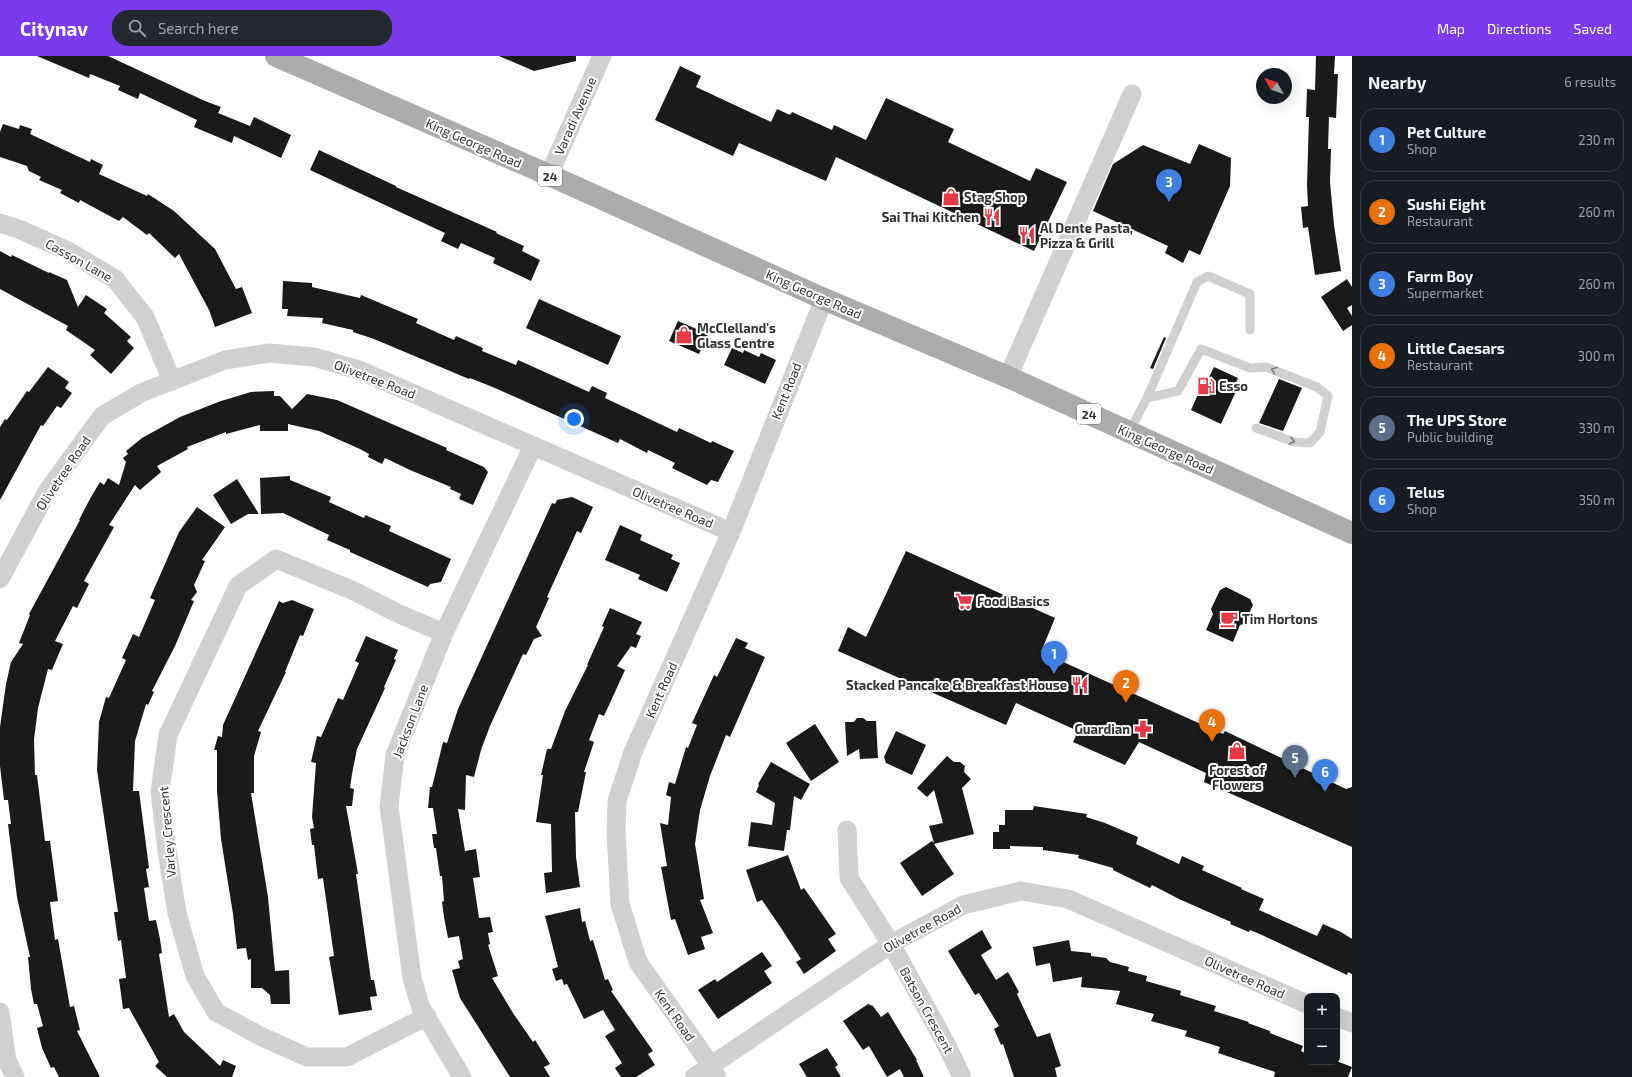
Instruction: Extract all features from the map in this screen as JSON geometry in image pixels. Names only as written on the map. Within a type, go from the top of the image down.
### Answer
[{"type":"main road","name":"King George Road","points":[[276,56],[549,175],[824,299],[1008,377],[1352,533]]},
{"type":"street","name":"Varadi Avenue","points":[[549,175],[602,56]]},
{"type":"street","points":[[1008,377],[1132,94]]},
{"type":"street","name":"Casson Lane","points":[[0,223],[21,230],[68,251],[115,278],[145,317],[172,382]]},
{"type":"street","name":"Kent Road","points":[[714,1071],[638,962],[620,904],[616,833],[617,801],[633,752],[731,532],[824,299]]},
{"type":"street","name":"Olivetree Road","points":[[0,579],[48,490],[102,416],[141,392],[172,382],[225,360],[269,353],[314,357],[359,370],[731,532]]},
{"type":"street","name":"Jackson Lane","points":[[462,1077],[421,1008],[412,978],[388,806],[395,754],[444,633],[533,446]]},
{"type":"street","name":"Varley Crescent","points":[[427,1016],[347,1057],[307,1057],[262,1037],[216,1012],[196,976],[177,913],[167,851],[160,792],[168,735],[238,586],[276,559],[354,591],[397,613],[444,633]]},
{"type":"street","name":"Batson Crescent","points":[[848,830],[849,878],[890,944],[944,1040],[962,1077]]},
{"type":"street","name":"Olivetree Road","points":[[694,1077],[714,1071],[890,944],[963,905],[1021,891],[1068,899],[1304,1003]]},
{"type":"street","points":[[0,1012],[8,1060],[15,1077]]},
{"type":"street","points":[[1340,1018],[1352,1023]]},
{"type":"lane","points":[[1129,432],[1147,398],[1197,282],[1208,276],[1250,294],[1250,330]]},
{"type":"lane","points":[[1147,398],[1178,391],[1201,349],[1250,368],[1266,367],[1317,387],[1328,396],[1320,432],[1310,442],[1294,442],[1256,428]]},
{"type":"building","points":[[37,56],[108,56],[221,107],[218,113],[250,126],[254,117],[291,135],[281,158],[234,136],[232,143],[194,127],[197,120],[140,93],[138,99],[118,90],[120,86],[90,74],[89,78]]},
{"type":"building","points":[[499,56],[576,56],[576,61],[534,71]]},
{"type":"building","points":[[1316,56],[1335,56],[1334,74],[1338,74],[1336,118],[1329,117],[1328,149],[1331,149],[1330,182],[1334,225],[1341,271],[1315,275],[1308,227],[1303,228],[1301,207],[1308,206],[1307,185],[1309,117],[1306,117],[1307,89],[1315,90]]},
{"type":"building","points":[[680,66],[701,76],[696,87],[771,122],[777,109],[790,115],[792,112],[832,130],[834,125],[866,140],[886,98],[954,129],[948,142],[1030,181],[1036,168],[1067,182],[1034,251],[836,157],[826,181],[739,143],[733,156],[655,120]]},
{"type":"building","points":[[3,124],[19,129],[20,125],[32,129],[30,134],[90,162],[91,159],[103,165],[99,174],[147,196],[148,194],[174,211],[215,249],[236,289],[242,287],[252,313],[215,327],[209,310],[179,254],[175,258],[149,233],[147,235],[123,217],[119,221],[80,200],[79,203],[60,193],[62,190],[39,180],[41,177],[29,171],[27,166],[0,157],[0,132]]},
{"type":"building","points":[[1199,144],[1231,158],[1230,186],[1200,255],[1189,250],[1183,263],[1165,253],[1168,246],[1093,211],[1113,164],[1143,145],[1190,164]]},
{"type":"building","points":[[319,150],[396,187],[497,232],[496,233],[524,246],[522,251],[540,260],[531,281],[493,263],[495,258],[461,243],[458,249],[441,241],[445,233],[310,170]]},
{"type":"building","points":[[0,251],[67,280],[78,307],[86,295],[107,309],[104,313],[131,337],[127,341],[134,348],[111,374],[90,355],[95,350],[66,330],[68,326],[0,289]]},
{"type":"building","points":[[1347,279],[1352,287],[1352,305],[1347,308],[1352,316],[1352,325],[1343,331],[1321,297]]},
{"type":"building","points":[[283,281],[312,283],[312,287],[360,298],[361,295],[418,319],[416,323],[454,340],[456,336],[483,348],[482,351],[516,365],[518,360],[589,392],[592,386],[607,393],[605,398],[677,432],[679,428],[711,443],[712,441],[734,451],[718,482],[711,480],[707,485],[672,468],[675,463],[648,450],[647,453],[620,439],[618,443],[495,388],[353,332],[353,330],[322,323],[323,318],[287,316],[288,309],[282,309]]},
{"type":"building","points":[[539,299],[621,336],[608,365],[526,328]]},
{"type":"building","points":[[678,321],[708,334],[699,354],[669,341]]},
{"type":"building","points":[[1164,337],[1166,338],[1153,369],[1150,368]]},
{"type":"building","points":[[732,348],[743,353],[744,350],[759,357],[761,353],[776,360],[765,384],[724,365]]},
{"type":"building","points":[[48,367],[69,382],[65,388],[72,393],[61,408],[57,406],[43,426],[41,425],[0,500],[0,427],[5,419],[7,420],[27,391],[29,392]]},
{"type":"building","points":[[1214,367],[1238,378],[1234,387],[1237,389],[1221,424],[1191,410],[1206,376],[1209,377]]},
{"type":"building","points":[[1279,379],[1302,388],[1283,431],[1259,423]]},
{"type":"building","points":[[274,391],[274,396],[280,396],[292,409],[307,394],[337,400],[447,448],[446,450],[484,467],[488,472],[473,505],[459,499],[461,494],[450,489],[451,487],[385,458],[382,464],[368,457],[369,454],[360,449],[319,431],[288,424],[288,431],[260,431],[260,425],[226,434],[226,432],[187,447],[188,449],[157,466],[161,472],[140,490],[135,485],[109,525],[114,527],[84,581],[89,584],[77,608],[73,606],[55,641],[63,644],[52,670],[48,669],[38,708],[34,739],[35,775],[37,775],[45,841],[50,841],[58,901],[50,902],[55,940],[58,939],[70,1007],[74,1006],[80,1030],[77,1031],[100,1077],[59,1077],[54,1067],[51,1068],[42,1048],[37,1028],[43,1026],[37,1004],[34,1004],[31,989],[28,957],[30,957],[17,897],[8,824],[11,824],[8,800],[4,800],[0,766],[0,727],[6,684],[11,662],[23,644],[19,643],[30,615],[29,614],[100,482],[104,485],[108,478],[119,485],[126,462],[123,458],[128,454],[126,451],[142,438],[180,417],[221,401],[251,392]]},
{"type":"building","points":[[290,476],[290,480],[331,497],[329,502],[364,518],[365,515],[391,526],[389,531],[451,559],[441,582],[430,584],[428,587],[350,552],[350,550],[327,540],[329,535],[283,513],[261,514],[260,478]]},
{"type":"building","points":[[237,479],[259,514],[248,514],[231,524],[213,495]]},
{"type":"building","points":[[572,497],[593,507],[581,533],[577,531],[547,597],[549,598],[536,627],[542,636],[534,639],[526,655],[523,654],[490,726],[481,750],[474,777],[466,775],[465,810],[458,809],[465,851],[476,849],[480,877],[473,878],[479,918],[490,917],[493,932],[488,933],[490,944],[488,945],[498,976],[492,978],[513,1013],[533,1042],[535,1040],[550,1064],[544,1067],[550,1077],[510,1077],[460,998],[452,970],[460,968],[458,961],[463,959],[459,936],[448,938],[442,902],[444,901],[442,876],[440,876],[436,848],[434,848],[432,834],[437,834],[433,808],[428,808],[430,787],[432,787],[443,742],[447,743],[458,709],[552,503],[555,504],[557,500]]},
{"type":"building","points":[[197,507],[225,527],[202,560],[205,561],[194,585],[197,592],[191,600],[194,601],[175,646],[152,691],[154,692],[148,705],[146,704],[135,741],[133,791],[139,791],[149,868],[146,869],[149,887],[144,888],[149,921],[156,920],[160,939],[162,953],[159,954],[169,1017],[174,1014],[184,1032],[220,1066],[223,1060],[236,1066],[232,1077],[167,1077],[155,1066],[159,1062],[129,1008],[123,1009],[119,979],[126,978],[121,940],[118,941],[114,912],[118,912],[97,770],[99,722],[106,697],[109,698],[126,660],[122,658],[133,634],[139,637],[155,600],[150,598],[179,532]]},
{"type":"building","points":[[620,525],[642,535],[640,540],[673,555],[671,559],[680,563],[667,592],[638,579],[640,575],[605,560]]},
{"type":"building","points":[[906,551],[1055,618],[1041,652],[1223,734],[1225,731],[1346,789],[1352,787],[1352,847],[1204,782],[1206,773],[1139,742],[1125,765],[1073,742],[1078,731],[1016,703],[1006,725],[838,651],[848,627],[866,637]]},
{"type":"building","name":"Tim Hortons","points":[[1226,587],[1250,599],[1253,605],[1244,624],[1240,625],[1233,642],[1206,630],[1213,614],[1211,609],[1220,590]]},
{"type":"building","points":[[292,600],[314,609],[303,636],[300,635],[286,672],[258,731],[261,732],[254,756],[254,793],[251,793],[268,897],[275,971],[289,970],[290,1004],[271,1004],[270,995],[262,988],[251,988],[251,959],[248,960],[246,948],[237,949],[221,839],[217,791],[217,750],[214,750],[218,736],[222,737],[223,725],[279,601],[283,603]]},
{"type":"building","points":[[610,608],[642,622],[636,634],[641,636],[636,648],[631,646],[617,666],[625,670],[604,716],[599,714],[589,740],[594,742],[584,772],[586,772],[578,812],[575,812],[576,857],[580,887],[546,893],[544,873],[552,872],[551,824],[536,822],[543,775],[541,775],[547,749],[551,749],[565,711],[588,665],[604,627],[602,626]]},
{"type":"building","points":[[366,636],[398,650],[394,659],[396,660],[384,687],[385,688],[357,749],[350,788],[354,789],[352,806],[346,806],[358,874],[356,874],[371,980],[374,980],[377,996],[370,997],[372,1010],[339,1015],[329,957],[334,956],[323,878],[318,879],[314,845],[312,845],[310,829],[314,828],[312,817],[316,763],[311,762],[317,736],[321,737],[338,698],[343,700],[359,663],[355,661]]},
{"type":"building","points":[[736,638],[748,643],[745,648],[765,657],[730,737],[726,735],[710,776],[700,810],[695,844],[704,899],[700,900],[713,933],[701,937],[705,949],[688,955],[675,919],[671,920],[661,867],[667,866],[660,823],[668,825],[671,797],[666,795],[669,782],[675,784],[686,747],[688,748],[697,725],[692,723],[714,675],[717,677]]},
{"type":"building","points":[[857,718],[863,718],[867,721],[876,721],[878,758],[860,759],[859,749],[847,756],[845,722],[854,722]]},
{"type":"building","points":[[815,724],[839,762],[811,781],[786,743]]},
{"type":"building","points":[[896,731],[926,745],[912,775],[886,763],[884,757]]},
{"type":"building","points":[[947,756],[954,762],[960,762],[965,766],[964,772],[971,779],[962,788],[974,834],[934,844],[954,874],[922,896],[900,863],[932,841],[934,843],[929,826],[943,823],[934,790],[927,797],[917,788]]},
{"type":"building","points":[[771,762],[810,784],[801,800],[794,796],[790,830],[787,830],[784,851],[748,846],[751,822],[772,825],[775,803],[756,792],[759,785],[758,784]]},
{"type":"building","points":[[1034,806],[1087,814],[1086,817],[1105,823],[1138,837],[1136,844],[1179,864],[1182,856],[1204,866],[1202,870],[1264,899],[1259,910],[1317,936],[1323,924],[1341,932],[1352,939],[1352,974],[1348,972],[1347,975],[1262,935],[1250,930],[1249,932],[1230,924],[1231,922],[1179,899],[1152,885],[1150,888],[1113,870],[1113,868],[1078,858],[1079,855],[1043,850],[1043,847],[1010,846],[1010,849],[993,849],[993,832],[999,832],[999,825],[1005,825],[1005,810],[1033,810]]},
{"type":"building","points":[[788,855],[801,890],[804,888],[836,934],[828,939],[836,951],[804,974],[796,962],[801,959],[781,928],[762,900],[757,902],[746,870]]},
{"type":"building","points":[[580,908],[582,922],[585,921],[590,941],[593,940],[605,980],[608,979],[613,990],[611,991],[653,1051],[648,1054],[655,1065],[636,1077],[621,1077],[615,1068],[622,1063],[605,1036],[615,1030],[603,1010],[584,1019],[567,984],[564,985],[562,979],[556,981],[552,969],[558,967],[545,916]]},
{"type":"building","points":[[982,930],[992,948],[981,955],[996,980],[1008,972],[1019,992],[1017,994],[1037,1037],[1050,1033],[1061,1066],[1055,1068],[1057,1077],[1014,1077],[1003,1044],[1001,1045],[994,1029],[999,1026],[979,993],[975,995],[948,951]]},
{"type":"building","points":[[1069,940],[1071,951],[1091,953],[1091,956],[1106,958],[1110,962],[1129,967],[1128,971],[1147,976],[1146,981],[1181,991],[1180,995],[1216,1006],[1214,1011],[1249,1022],[1248,1023],[1270,1031],[1270,1033],[1303,1046],[1301,1051],[1304,1052],[1304,1065],[1340,1065],[1340,1062],[1352,1067],[1348,1077],[1274,1077],[1275,1072],[1218,1053],[1220,1047],[1185,1036],[1187,1031],[1151,1021],[1154,1014],[1116,1004],[1120,991],[1081,987],[1082,977],[1053,982],[1050,963],[1036,966],[1033,947]]},
{"type":"building","points":[[762,952],[772,966],[764,971],[772,983],[718,1019],[698,990],[715,979],[717,982]]},
{"type":"building","points":[[868,1004],[873,1006],[881,1017],[888,1012],[917,1060],[924,1077],[904,1077],[900,1069],[887,1077],[869,1046],[863,1050],[843,1021]]},
{"type":"building","points":[[827,1048],[838,1065],[835,1067],[841,1077],[807,1077],[799,1064]]},
{"type":"place","name":"Stag Shop","points":[[951,197]]},
{"type":"place","name":"Farm Boy","points":[[1169,202]]},
{"type":"place","name":"Sai Thai Kitchen","points":[[992,217]]},
{"type":"place","name":"Al Dente Pasta, Pizza & Grill","points":[[1027,235]]},
{"type":"place","name":"McClelland's Glass Centre","points":[[684,335]]},
{"type":"place","name":"Esso","points":[[1206,386]]},
{"type":"place","name":"Food Basics","points":[[964,601]]},
{"type":"place","name":"Tim Hortons","points":[[1229,619]]},
{"type":"place","name":"Pet Culture","points":[[1054,674]]},
{"type":"place","name":"Stacked Pancake & Breakfast House","points":[[1080,685]]},
{"type":"place","name":"Sushi Eight","points":[[1126,703]]},
{"type":"place","name":"Guardian","points":[[1143,729]]},
{"type":"place","name":"Little Caesars","points":[[1212,742]]},
{"type":"place","name":"Forest of Flowers","points":[[1237,751]]},
{"type":"place","name":"The UPS Store","points":[[1295,778]]},
{"type":"place","name":"Telus","points":[[1325,792]]}]
